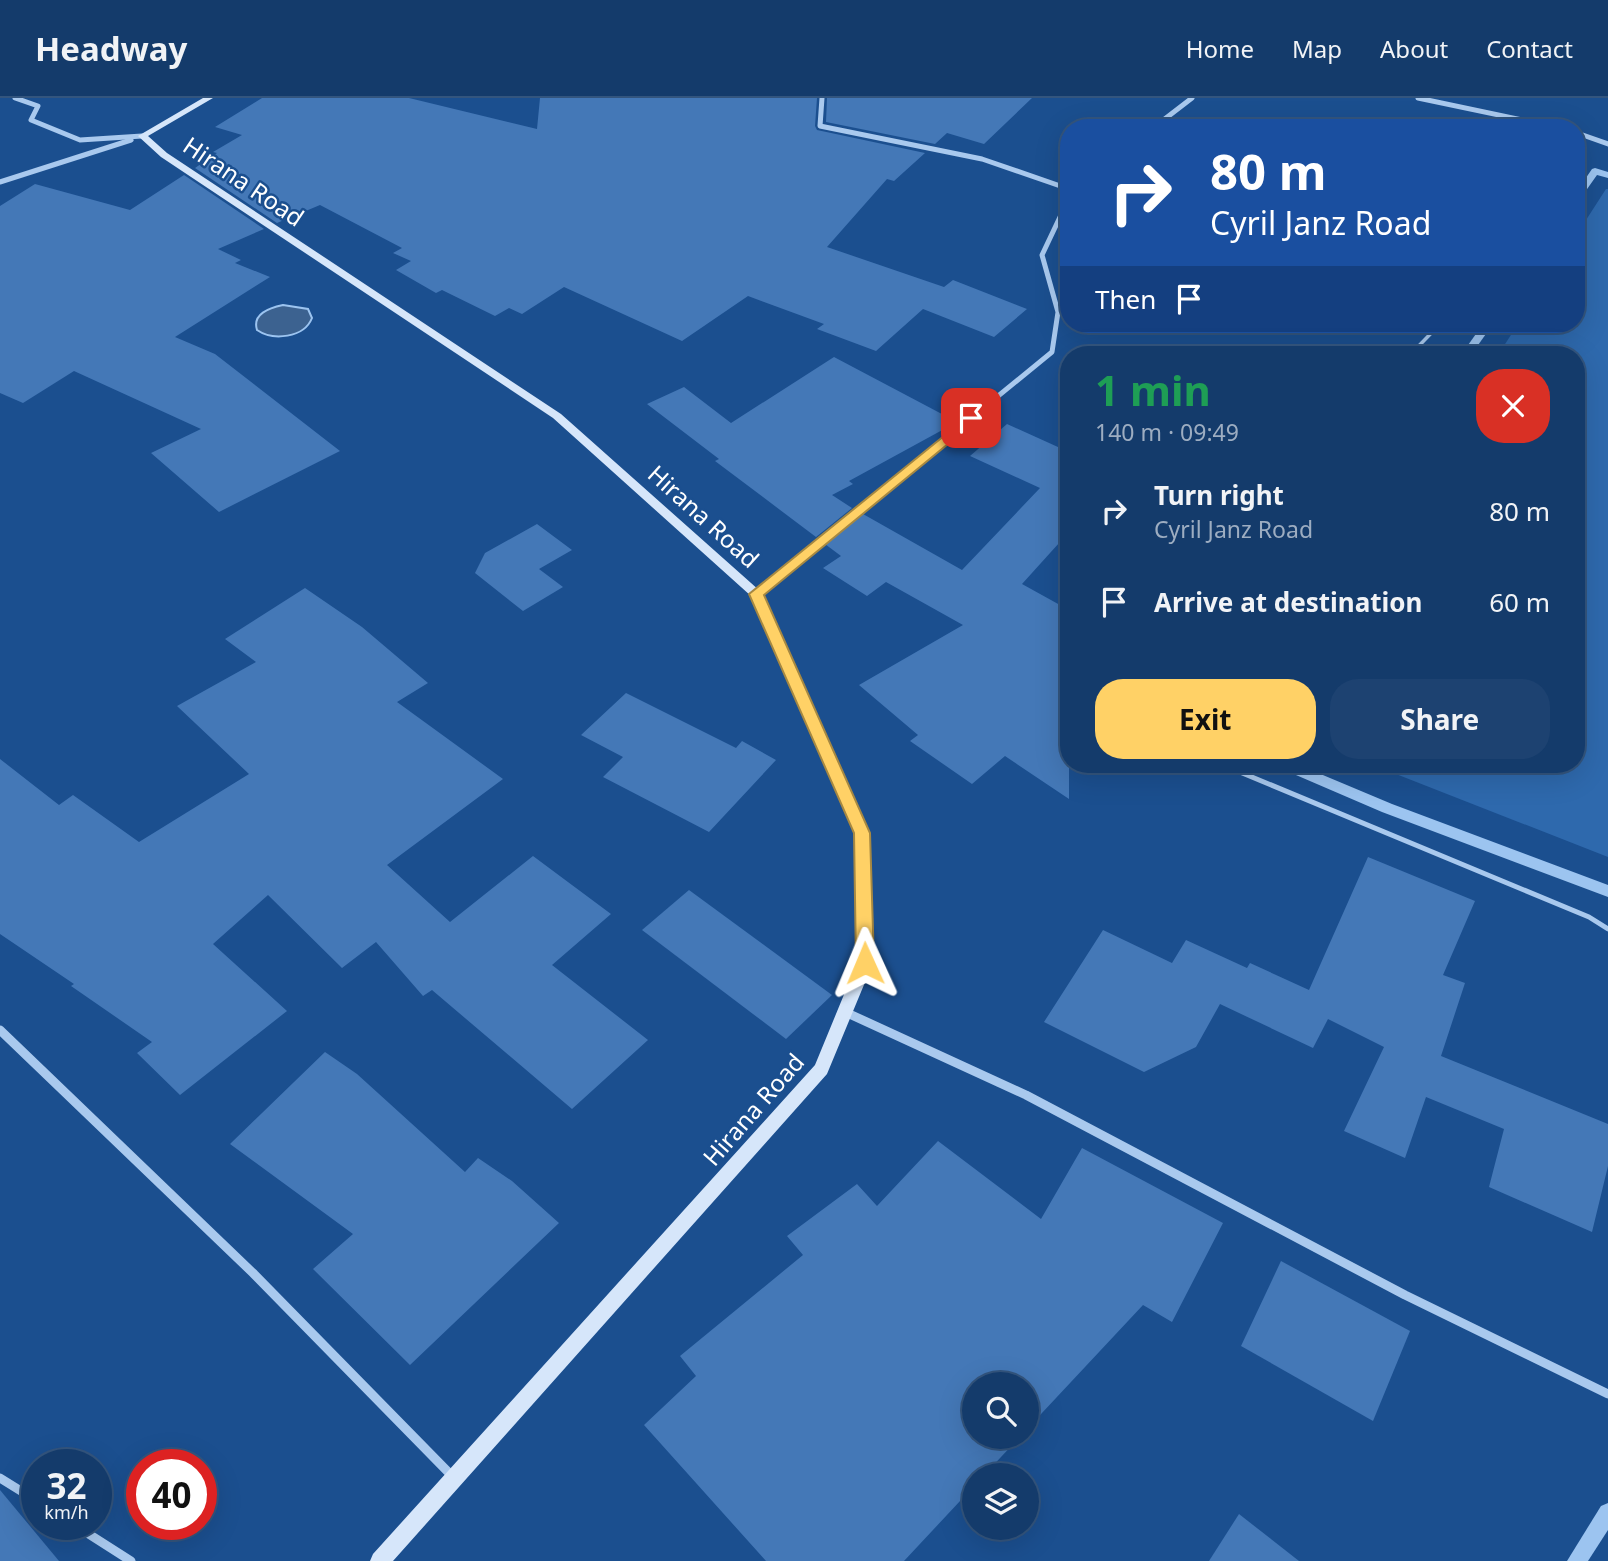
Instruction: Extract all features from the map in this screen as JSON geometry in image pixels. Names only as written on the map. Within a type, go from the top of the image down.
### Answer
[{"type":"street","points":[[15,98],[37,106],[31,120],[80,140],[142,136]]},
{"type":"street","name":"Hirana Road","points":[[209,98],[142,136],[164,156],[557,416],[756,594],[862,833],[865,963],[821,1069],[380,1561]]},
{"type":"street","points":[[822,98],[820,126],[982,159],[1060,185]]},
{"type":"street","points":[[1165,119],[1192,98]]},
{"type":"street","points":[[1418,98],[1517,119]]},
{"type":"street","points":[[0,182],[142,136]]},
{"type":"street","points":[[1585,136],[1608,144]]},
{"type":"street","points":[[756,594],[1052,352],[1058,312],[1042,255],[1060,217]]},
{"type":"street","points":[[844,1011],[1026,1095],[1405,1295],[1607,1390]]},
{"type":"street","points":[[0,1030],[253,1273],[455,1478]]},
{"type":"street","points":[[0,1478],[21,1491]]},
{"type":"street","points":[[98,1540],[131,1561]]},
{"type":"lane","points":[[1419,346],[1431,333]]},
{"type":"lane","points":[[1242,773],[1589,917],[1608,929]]},
{"type":"shaded area","points":[[1608,189],[1608,857],[1393,773],[1585,773],[1585,346],[1504,346],[1512,333],[1585,333],[1585,222]]},
{"type":"shaded area","points":[[283,305],[308,309],[312,318],[308,325],[288,336],[271,336],[257,330],[259,316],[267,310]]},
{"type":"building","points":[[262,98],[409,98],[537,129],[540,98],[817,98],[817,130],[925,153],[894,181],[887,179],[827,247],[944,287],[953,280],[1027,309],[994,337],[923,309],[876,351],[817,329],[824,324],[748,296],[682,341],[564,287],[522,314],[509,308],[495,316],[442,290],[436,293],[396,270],[411,261],[393,253],[402,248],[320,205],[277,223],[195,168],[217,153],[213,152],[242,135],[215,127]]},
{"type":"building","points":[[827,98],[1032,98],[984,144],[947,133],[935,144],[826,122]]},
{"type":"building","points":[[184,175],[264,229],[218,249],[241,260],[235,263],[270,277],[175,337],[215,354],[340,451],[219,512],[151,453],[201,429],[74,371],[23,403],[0,393],[0,206],[35,184],[130,210]]},
{"type":"building","points":[[834,357],[957,422],[849,481],[853,484],[832,495],[852,508],[816,537],[715,461],[719,459],[647,404],[684,387],[731,423]]},
{"type":"building","points":[[1007,424],[1060,448],[1060,542],[1022,584],[1060,605],[1060,773],[1069,773],[1069,799],[1005,756],[972,784],[910,741],[918,735],[859,685],[963,625],[886,582],[867,596],[823,568],[841,556],[825,544],[863,514],[962,570],[1040,488],[970,456]]},
{"type":"building","points":[[537,524],[572,550],[539,569],[563,587],[523,611],[475,573],[485,553]]},
{"type":"building","points":[[305,588],[362,627],[428,683],[397,702],[503,779],[387,865],[450,922],[533,856],[611,914],[552,965],[648,1040],[572,1109],[432,990],[423,996],[376,942],[342,968],[268,895],[213,944],[287,1011],[180,1095],[137,1053],[152,1042],[71,986],[74,984],[0,934],[0,759],[59,805],[73,795],[139,842],[249,774],[177,706],[256,662],[225,639]]},
{"type":"building","points":[[626,693],[736,748],[742,741],[776,760],[709,832],[603,777],[623,757],[581,735]]},
{"type":"building","points":[[1368,857],[1475,901],[1443,975],[1465,983],[1441,1056],[1608,1124],[1608,1166],[1592,1232],[1489,1187],[1504,1129],[1426,1097],[1405,1158],[1344,1131],[1384,1047],[1328,1019],[1313,1048],[1220,1004],[1196,1047],[1144,1072],[1044,1022],[1103,930],[1172,963],[1186,940],[1247,968],[1250,963],[1309,990]]},
{"type":"building","points":[[689,890],[832,995],[786,1039],[642,930]]},
{"type":"building","points":[[325,1052],[357,1074],[465,1172],[478,1158],[512,1181],[559,1223],[410,1365],[313,1269],[353,1234],[230,1144]]},
{"type":"building","points":[[938,1141],[1041,1219],[1082,1148],[1223,1223],[1172,1322],[1143,1305],[1039,1416],[1039,1372],[962,1372],[962,1449],[1009,1449],[995,1463],[962,1463],[962,1499],[904,1561],[766,1561],[644,1425],[696,1376],[680,1356],[803,1255],[787,1236],[857,1184],[877,1206]]},
{"type":"building","points":[[1281,1261],[1410,1331],[1373,1421],[1241,1346]]},
{"type":"building","points":[[0,1490],[21,1515],[21,1540],[42,1540],[59,1561],[0,1561]]},
{"type":"building","points":[[1239,1514],[1299,1561],[1209,1561]]},
{"type":"waterway","points":[[1585,185],[1595,171],[1608,175]]},
{"type":"waterway","points":[[1472,346],[1482,333]]},
{"type":"waterway","points":[[1306,773],[1387,808],[1608,891]]},
{"type":"waterway","points":[[1577,1561],[1608,1513]]},
{"type":"route","points":[[865,963],[862,833],[756,594],[971,418]]}]
